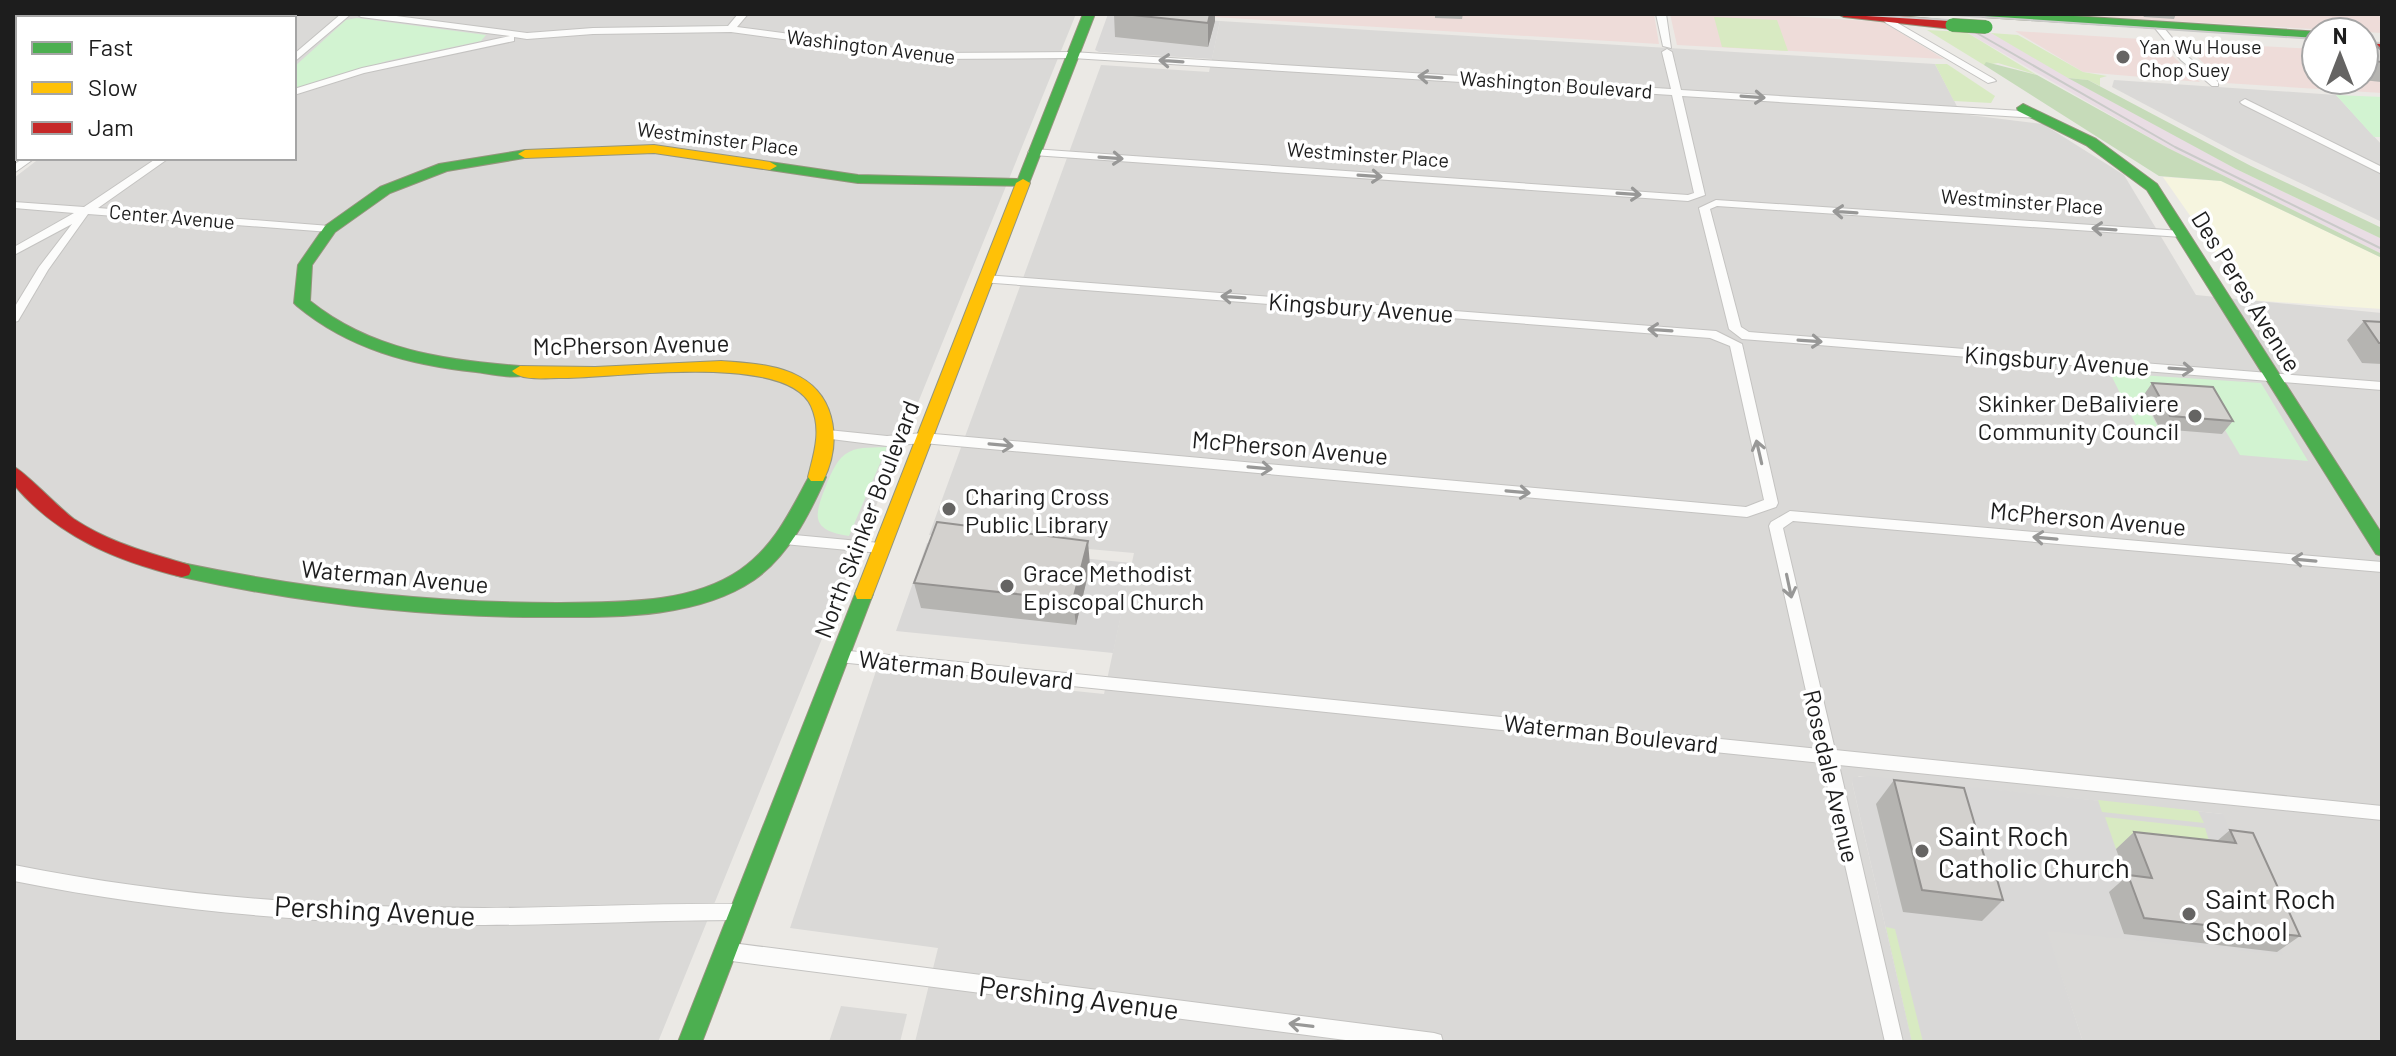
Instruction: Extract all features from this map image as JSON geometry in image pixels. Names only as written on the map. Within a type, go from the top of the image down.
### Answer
[{"type":"street","points":[[296,57],[346,14]]},
{"type":"street","name":"Washington Avenue","points":[[361,14],[527,36]]},
{"type":"street","points":[[731,29],[743,14]]},
{"type":"street","name":"North Skinker Boulevard","points":[[690,1042],[1089,14]]},
{"type":"street","points":[[1661,14],[1676,92]]},
{"type":"street","points":[[1844,14],[1952,25],[1985,20],[2161,30],[2300,34]]},
{"type":"street","points":[[1882,17],[1991,81]]},
{"type":"street","name":"Washington Avenue","points":[[296,91],[362,71],[527,36],[619,30],[731,29],[933,56],[1072,55]]},
{"type":"street","points":[[2161,30],[2300,43]]},
{"type":"street","points":[[2161,30],[2215,84]]},
{"type":"street","name":"Washington Boulevard","points":[[1072,55],[2031,111]]},
{"type":"street","name":"Westminster Place","points":[[1033,152],[1688,198],[1700,195],[1676,92]]},
{"type":"street","points":[[2245,102],[2382,171]]},
{"type":"street","name":"Des Peres Avenue","points":[[2031,111],[2145,180],[2382,549]]},
{"type":"street","name":"Westminster Place","points":[[330,229],[385,190],[444,167],[579,149],[654,149],[858,179],[1022,183]]},
{"type":"street","points":[[14,252],[89,209],[161,160]]},
{"type":"street","name":"Westminster Place","points":[[1735,329],[1704,208],[1716,203],[2182,234]]},
{"type":"street","name":"Center Avenue","points":[[14,205],[330,229]]},
{"type":"street","points":[[14,318],[43,269],[89,209]]},
{"type":"street","name":"McPherson Avenue","points":[[330,229],[305,265],[302,303],[329,327],[404,354],[491,368],[586,373],[730,365],[758,369],[803,385],[819,400],[826,415],[828,435],[887,441],[923,438],[1747,512]]},
{"type":"street","name":"Kingsbury Avenue","points":[[985,279],[1712,334],[1736,344],[1771,503],[1747,512]]},
{"type":"street","name":"Kingsbury Avenue","points":[[1735,329],[1746,336],[2382,386]]},
{"type":"street","name":"Waterman Avenue","points":[[14,473],[34,500],[100,544],[197,574],[337,597],[547,611],[596,611],[690,601],[731,583],[769,557],[784,539],[812,484],[828,435]]},
{"type":"street","name":"McPherson Avenue","points":[[1790,516],[2382,567]]},
{"type":"street","name":"Rosedale Avenue","points":[[1790,516],[1776,526],[1894,1042]]},
{"type":"street","points":[[784,539],[880,548]]},
{"type":"street","name":"Waterman Boulevard","points":[[839,656],[1826,754],[2382,813]]},
{"type":"street","name":"Pershing Avenue","points":[[14,873],[99,891],[328,911],[450,916],[739,912]]},
{"type":"street","name":"Pershing Avenue","points":[[724,951],[1434,1042]]},
{"type":"shaded area","points":[[14,14],[213,14],[16,16],[17,160],[14,162]]},
{"type":"shaded area","points":[[1076,14],[658,1042],[14,1042],[14,178],[37,160],[296,160],[296,16],[226,16]]},
{"type":"shaded area","points":[[1108,14],[1220,21],[1212,59],[1099,52],[1095,50]]},
{"type":"shaded area","points":[[1164,14],[1654,14],[1659,44]]},
{"type":"shaded area","points":[[1670,14],[1757,14],[1883,22],[1944,59],[1677,45]]},
{"type":"shaded area","points":[[2049,14],[2382,14],[2382,33],[2380,16],[2300,16],[2300,28]]},
{"type":"shaded area","points":[[1220,21],[1935,64],[1961,114],[2043,124],[2124,175],[2196,295],[2382,313],[2382,1042],[2083,1042],[2046,930],[2223,814],[1859,776],[1852,782],[1912,1042],[915,1042],[938,948],[790,928],[876,671],[1104,694],[1134,553],[929,535],[1101,65],[1209,72]]},
{"type":"shaded area","points":[[2015,31],[2156,40],[2200,82],[2083,72]]},
{"type":"shaded area","points":[[1966,32],[1991,33],[2236,169],[2382,239],[2382,254],[2168,148]]},
{"type":"shaded area","points":[[2181,42],[2300,48],[2300,88],[2225,83]]},
{"type":"shaded area","points":[[2382,52],[2382,93],[2380,55]]},
{"type":"shaded area","points":[[2114,80],[2300,93],[2300,96],[2337,96],[2382,145],[2382,222],[2235,152],[2112,87]]},
{"type":"shaded area","points":[[2163,177],[2221,181],[2382,258],[2382,309],[2249,300]]},
{"type":"shaded area","points":[[927,543],[1132,563],[1113,653],[896,631]]},
{"type":"shaded area","points":[[1854,777],[2223,814],[2283,955],[2047,931],[2083,1042],[1912,1042],[1852,782]]},
{"type":"shaded area","points":[[841,1006],[907,1014],[900,1042],[829,1042]]},
{"type":"green space","points":[[1714,17],[1777,20],[1788,51],[1722,47]]},
{"type":"green space","points":[[357,18],[486,35],[481,41],[387,61],[296,89],[296,65],[346,20]]},
{"type":"green space","points":[[1927,30],[1966,32],[2037,75],[1998,63],[1984,65]]},
{"type":"green space","points":[[1991,33],[2018,35],[2083,72],[2107,76],[2100,78],[2100,86],[2088,80],[2068,78]]},
{"type":"green space","points":[[1986,62],[2037,75],[2168,148],[2382,254],[2382,258],[2221,181],[2159,176],[1984,65]]},
{"type":"green space","points":[[1935,64],[1947,64],[1995,96],[1991,103],[1954,101]]},
{"type":"green space","points":[[2068,78],[2088,80],[2251,166],[2382,228],[2382,239],[2236,169]]},
{"type":"green space","points":[[2337,96],[2382,97],[2382,137],[2374,137]]},
{"type":"green space","points":[[2110,373],[2261,383],[2308,461],[2240,455],[2207,400],[2141,395],[2160,431],[2138,429]]},
{"type":"green space","points":[[887,447],[849,536],[827,530],[818,519],[818,512],[827,483],[838,462],[853,450]]},
{"type":"green space","points":[[2098,800],[2198,811],[2204,823],[2102,812]]},
{"type":"green space","points":[[2105,817],[2205,828],[2215,860],[2116,849]]},
{"type":"green space","points":[[1886,927],[1895,929],[1923,1042],[1912,1042]]},
{"type":"building","points":[[1123,14],[1210,14],[1208,23]]},
{"type":"building","points":[[2364,321],[2382,322],[2382,343],[2379,343]]},
{"type":"building","points":[[2152,383],[2213,387],[2233,421],[2170,416]]},
{"type":"building","points":[[937,522],[1088,541],[1073,600],[914,583]]},
{"type":"building","points":[[1894,780],[1964,788],[1988,869],[1994,869],[2003,900],[1922,890]]},
{"type":"building","name":"Saint Roch School","points":[[2230,830],[2253,833],[2300,936],[2144,918],[2128,875],[2152,878],[2134,832],[2236,843]]},
{"type":"tram line","points":[[1849,14],[1950,20]]},
{"type":"tram line","points":[[1938,14],[2300,38]]},
{"type":"tram line","points":[[1975,32],[2175,147],[2382,249]]},
{"type":"traffic: fast","points":[[1023,183],[1089,14]]},
{"type":"traffic: fast","points":[[1984,14],[2300,33]]},
{"type":"traffic: fast","points":[[1952,25],[1986,27]]},
{"type":"traffic: fast","points":[[2023,108],[2091,142],[2152,187],[2382,549]]},
{"type":"traffic: fast","points":[[520,371],[463,366],[404,355],[349,335],[324,321],[302,303],[305,265],[330,229],[385,190],[444,167],[525,154]]},
{"type":"traffic: fast","points":[[770,166],[858,179],[1022,183]]},
{"type":"traffic: fast","points":[[182,570],[276,589],[419,606],[515,610],[605,609],[670,603],[731,584],[760,565],[793,524],[817,477]]},
{"type":"traffic: fast","points":[[690,1042],[864,594]]},
{"type":"traffic: slow","points":[[525,154],[654,149],[770,166]]},
{"type":"traffic: slow","points":[[864,594],[1023,183]]},
{"type":"traffic: slow","points":[[520,371],[595,372],[721,366],[761,370],[794,381],[818,401],[827,432],[817,477]]},
{"type":"traffic: jam","points":[[1844,14],[1952,25]]},
{"type":"traffic: jam","points":[[14,473],[49,510],[89,537],[134,556],[182,570]]},
{"type":"place","name":"Yan Wu House Chop Suey","points":[[2123,57]]},
{"type":"place","name":"Skinker DeBaliviere Community Council","points":[[2195,416]]},
{"type":"place","name":"Charing Cross Public Library","points":[[949,509]]},
{"type":"place","name":"Grace Methodist Episcopal Church","points":[[1007,586]]},
{"type":"place","name":"Saint Roch Catholic Church","points":[[1922,851]]},
{"type":"place","name":"Saint Roch School","points":[[2189,914]]}]
